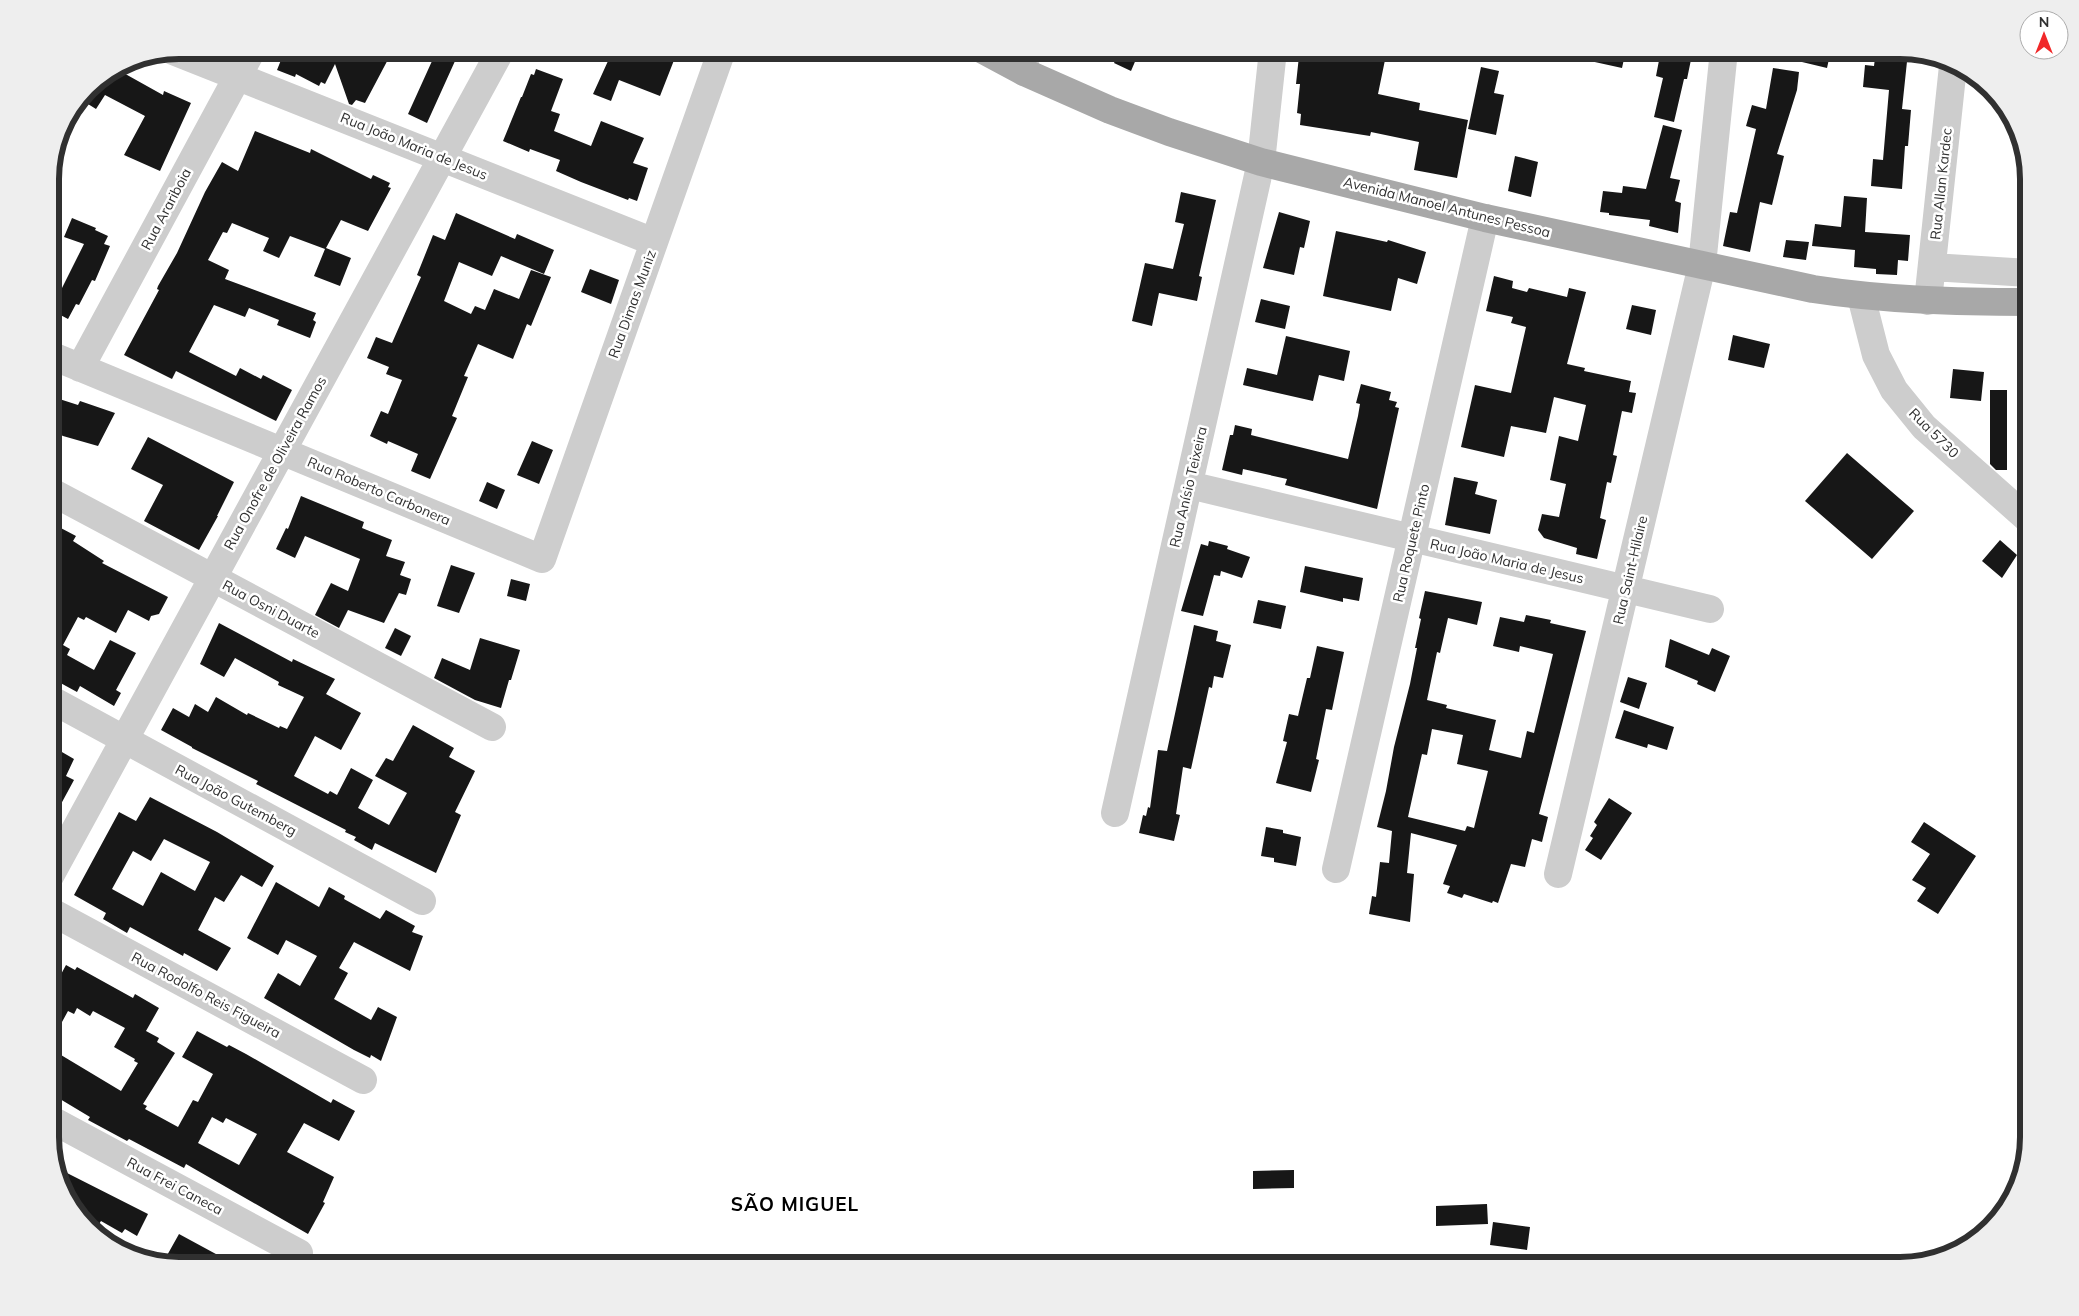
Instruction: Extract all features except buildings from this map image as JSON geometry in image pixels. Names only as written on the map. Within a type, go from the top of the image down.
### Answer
[{"type":"main road","name":"Avenida Manoel Antunes Pessoa","points":[[1025,61],[1110,110],[1169,132],[1261,162],[1485,218],[1813,289],[1861,296],[1928,301],[2020,302]]},
{"type":"street","name":"Rua João Maria de Jesus","points":[[194,59],[654,242]]},
{"type":"street","name":"Rua Arariboia","points":[[80,368],[247,59]]},
{"type":"street","name":"Rua Onofre de Oliveira Ramos","points":[[59,859],[496,59]]},
{"type":"street","name":"Rua Dimas Muniz","points":[[542,559],[719,59]]},
{"type":"street","name":"Rua Anísio Teixeira","points":[[1115,813],[1261,162],[1272,59]]},
{"type":"street","name":"Rua Saint-Hilaire","points":[[1558,874],[1702,265],[1723,59]]},
{"type":"street","name":"Rua Allan Kardec","points":[[1928,301],[1952,71]]},
{"type":"street","name":"Rua Roquete Pinto","points":[[1336,869],[1485,218]]},
{"type":"street","points":[[1932,267],[2020,273]]},
{"type":"street","name":"Rua 5730","points":[[1861,296],[1876,355],[1894,390],[1924,428],[2020,512]]},
{"type":"street","name":"Rua Roberto Carbonera","points":[[59,359],[542,559]]},
{"type":"street","name":"Rua João Maria de Jesus","points":[[1188,485],[1710,609]]},
{"type":"street","name":"Rua Osni Duarte","points":[[59,496],[492,727]]},
{"type":"street","name":"Rua João Gutemberg","points":[[59,704],[422,901]]},
{"type":"street","name":"Rua Rodolfo Reis Figueira","points":[[59,916],[363,1080]]},
{"type":"street","name":"Rua Frei Caneca","points":[[59,1124],[299,1253]]},
{"type":"district","name":"SÃO MIGUEL","points":[[795,1204]]}]
